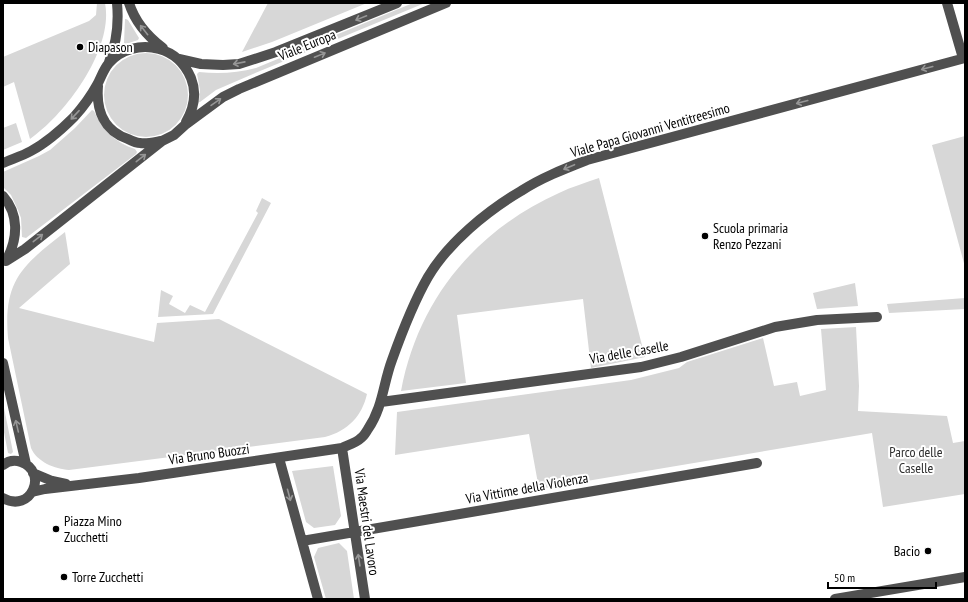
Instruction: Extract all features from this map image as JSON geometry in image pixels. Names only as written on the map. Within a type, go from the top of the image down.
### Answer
[{"type":"street","points":[[108,64],[116,41],[118,17],[117,3]]},
{"type":"street","points":[[129,3],[135,18],[141,27],[166,51]]},
{"type":"street","name":"Viale Europa","points":[[3,163],[31,151],[46,141],[73,117],[87,101],[108,64],[120,53],[135,48],[151,47],[166,51],[179,59],[200,64],[239,64],[276,52],[397,3]]},
{"type":"street","name":"Viale Europa","points":[[5,262],[25,249],[162,142],[174,135],[184,125],[223,97],[446,3]]},
{"type":"street","points":[[947,3],[964,58]]},
{"type":"street","name":"Viale Papa Giovanni Ventitreesimo","points":[[342,448],[362,438],[374,419],[382,402],[391,362],[411,309],[429,276],[455,242],[484,217],[520,191],[548,176],[586,160],[964,58]]},
{"type":"street","name":"Viale Europa","points":[[179,59],[188,71],[194,84],[195,98],[192,112],[184,125]]},
{"type":"street","name":"Viale Europa","points":[[98,84],[97,98],[100,113],[108,126],[118,136],[140,143],[162,142]]},
{"type":"street","name":"Viale Europa","points":[[3,196],[12,209],[16,222],[16,235],[13,249],[5,262]]},
{"type":"street","name":"Via delle Caselle","points":[[382,402],[641,367],[687,355],[754,333],[790,324],[817,320],[877,317]]},
{"type":"street","points":[[3,363],[26,464],[33,473],[35,481],[32,492],[22,500],[15,502],[4,500]]},
{"type":"street","name":"Via Bruno Buozzi","points":[[32,492],[342,448]]},
{"type":"street","name":"Via Maestri del Lavoro","points":[[342,448],[365,599]]},
{"type":"street","points":[[279,458],[318,599]]},
{"type":"street","points":[[3,464],[18,461],[26,464]]},
{"type":"street","name":"Via Vittime della Violenza","points":[[302,541],[757,463]]},
{"type":"street","name":"Via Bruno Buozzi","points":[[33,473],[62,484],[80,486]]},
{"type":"street","points":[[835,599],[965,577]]},
{"type":"green space","points":[[97,3],[105,3],[106,21],[102,40],[95,60],[72,97],[44,128],[30,139],[14,82],[3,87],[3,57],[89,21],[96,15]]},
{"type":"green space","points":[[268,3],[367,3],[272,42],[242,52]]},
{"type":"green space","points":[[413,3],[425,3],[216,90],[199,102],[200,90],[197,74],[199,72],[228,73],[256,68]]},
{"type":"green space","points":[[125,19],[128,20],[139,38],[138,40],[126,44],[124,43]]},
{"type":"green space","points":[[146,53],[162,56],[176,65],[185,79],[188,95],[185,111],[176,125],[162,134],[146,137],[130,134],[116,125],[107,111],[104,95],[107,79],[116,65],[130,56]]},
{"type":"green space","points":[[92,110],[110,135],[135,149],[137,152],[136,154],[26,238],[22,237],[21,218],[11,195],[3,187],[3,172],[50,150],[75,128]]},
{"type":"green space","points":[[16,123],[22,142],[3,150],[3,128]]},
{"type":"green space","points":[[965,136],[965,267],[932,145]]},
{"type":"green space","points":[[599,178],[645,357],[591,368],[583,299],[457,315],[466,383],[401,391],[409,358],[421,327],[436,298],[455,272],[477,248],[501,227],[529,209],[573,187]]},
{"type":"green space","points":[[262,198],[271,203],[213,314],[158,317],[161,290],[173,296],[169,304],[185,313],[190,305],[205,312],[258,213],[256,211]]},
{"type":"green space","points":[[65,232],[70,264],[19,308],[154,342],[157,323],[219,319],[367,394],[358,416],[341,431],[325,437],[69,470],[52,466],[42,461],[31,448],[8,338],[7,318],[13,288],[19,276],[38,254]]},
{"type":"green space","points":[[855,283],[858,306],[817,309],[813,293]]},
{"type":"green space","points":[[965,298],[965,309],[889,313],[887,304]]},
{"type":"green space","name":"Parco delle Caselle","points":[[856,327],[859,386],[858,411],[947,416],[953,443],[965,441],[965,494],[883,507],[872,433],[539,489],[529,434],[395,455],[397,412],[631,380],[679,368],[687,362],[763,338],[774,386],[797,382],[800,396],[826,390],[821,329]]},
{"type":"green space","points":[[3,408],[13,452],[11,454],[8,453],[3,427]]},
{"type":"green space","points":[[333,466],[341,516],[335,525],[314,528],[306,522],[292,471]]},
{"type":"green space","points":[[339,543],[347,551],[354,599],[326,599],[314,557],[318,548]]},
{"type":"place","name":"Diapason","points":[[80,47]]},
{"type":"place","name":"Scuola primaria Renzo Pezzani","points":[[705,236]]},
{"type":"place","name":"Piazza Mino Zucchetti","points":[[56,529]]},
{"type":"place","name":"Bacio","points":[[928,551]]},
{"type":"place","name":"Torre Zucchetti","points":[[64,577]]}]
